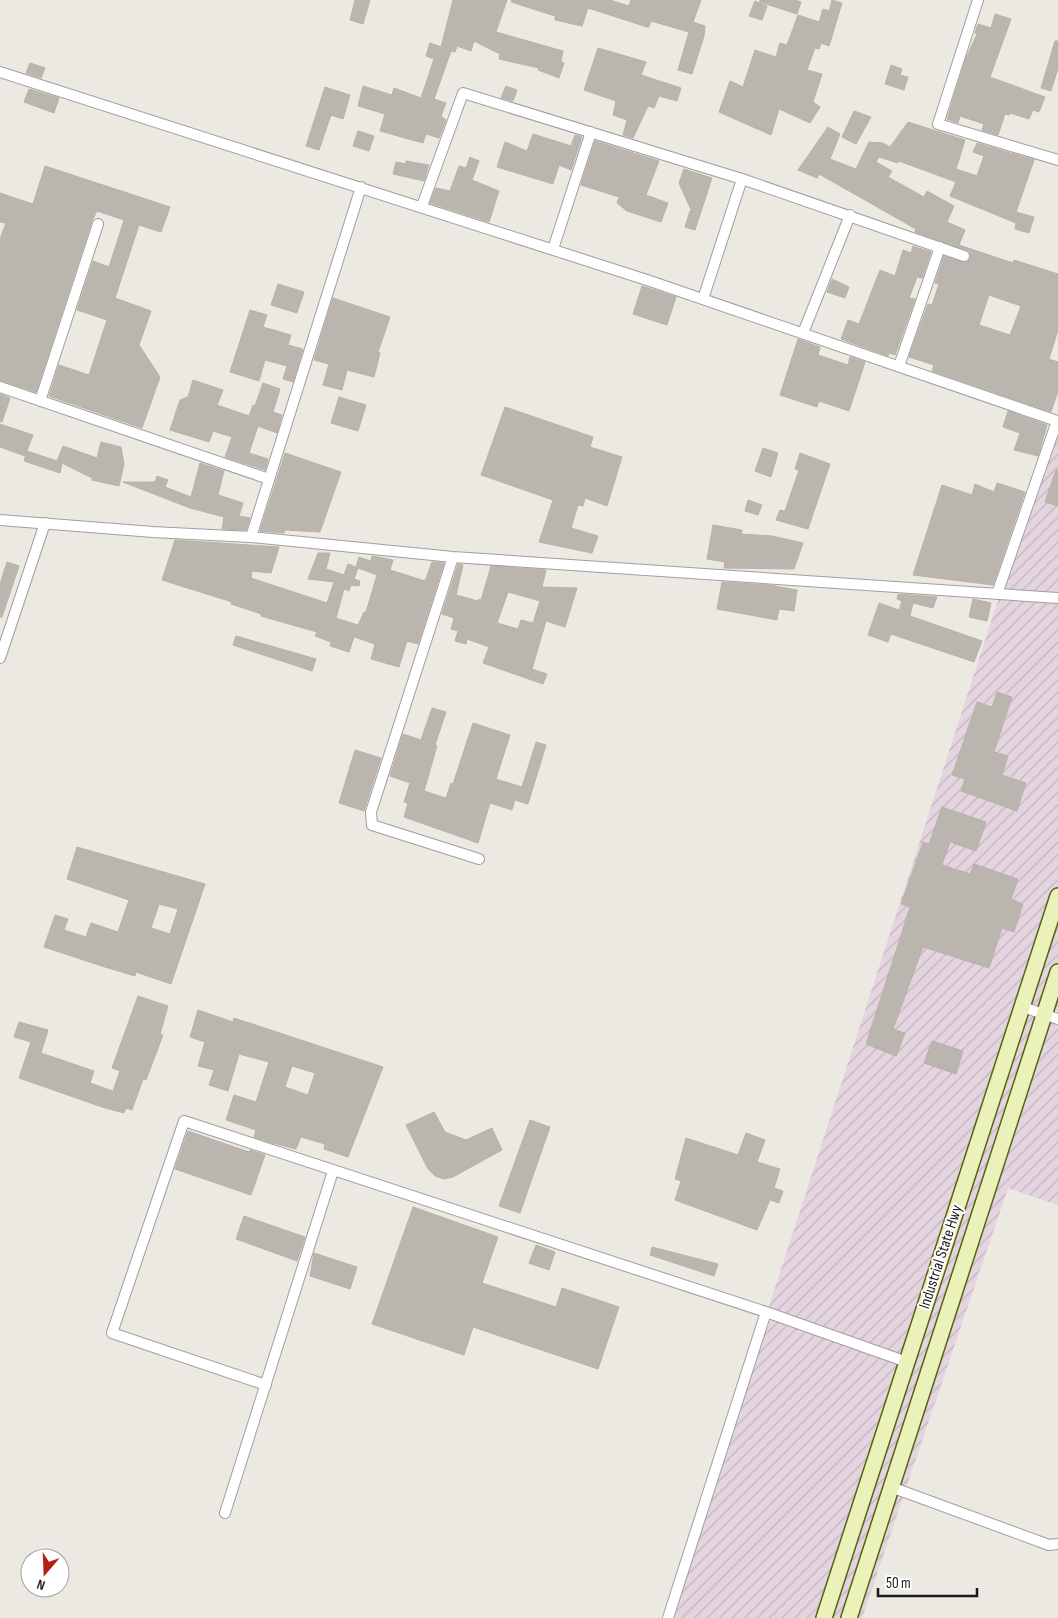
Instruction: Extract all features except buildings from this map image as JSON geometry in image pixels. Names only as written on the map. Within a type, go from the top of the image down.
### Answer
[{"type":"main road","name":"Industrial State Hwy","points":[[824,1618],[1058,896]]},
{"type":"main road","name":"Industrial State Hwy","points":[[849,1618],[891,1487],[1051,1017],[1058,972]]},
{"type":"street","points":[[978,0],[938,124],[1058,160]]},
{"type":"street","points":[[0,72],[553,249],[1058,420],[997,594]]},
{"type":"street","points":[[422,206],[463,93],[742,179],[964,256]]},
{"type":"street","points":[[553,249],[591,132]]},
{"type":"street","points":[[703,299],[742,179]]},
{"type":"street","points":[[251,537],[362,187]]},
{"type":"street","points":[[803,333],[850,215]]},
{"type":"street","points":[[40,401],[98,224]]},
{"type":"street","points":[[899,366],[940,247]]},
{"type":"street","points":[[0,387],[269,479]]},
{"type":"street","points":[[0,520],[251,537],[453,557],[1058,598]]},
{"type":"street","points":[[0,658],[45,523]]},
{"type":"street","points":[[453,557],[371,812],[372,824],[478,859]]},
{"type":"street","points":[[1023,1007],[1051,1017]]},
{"type":"street","points":[[266,1385],[112,1333],[184,1121],[766,1312],[907,1362]]},
{"type":"street","points":[[225,1514],[333,1171]]},
{"type":"street","points":[[668,1618],[766,1312]]},
{"type":"street","points":[[891,1487],[1049,1544],[1058,1544]]},
{"type":"shaded area","points":[[1058,425],[1058,1205],[1008,1188],[862,1618],[668,1618],[1002,588]]}]
